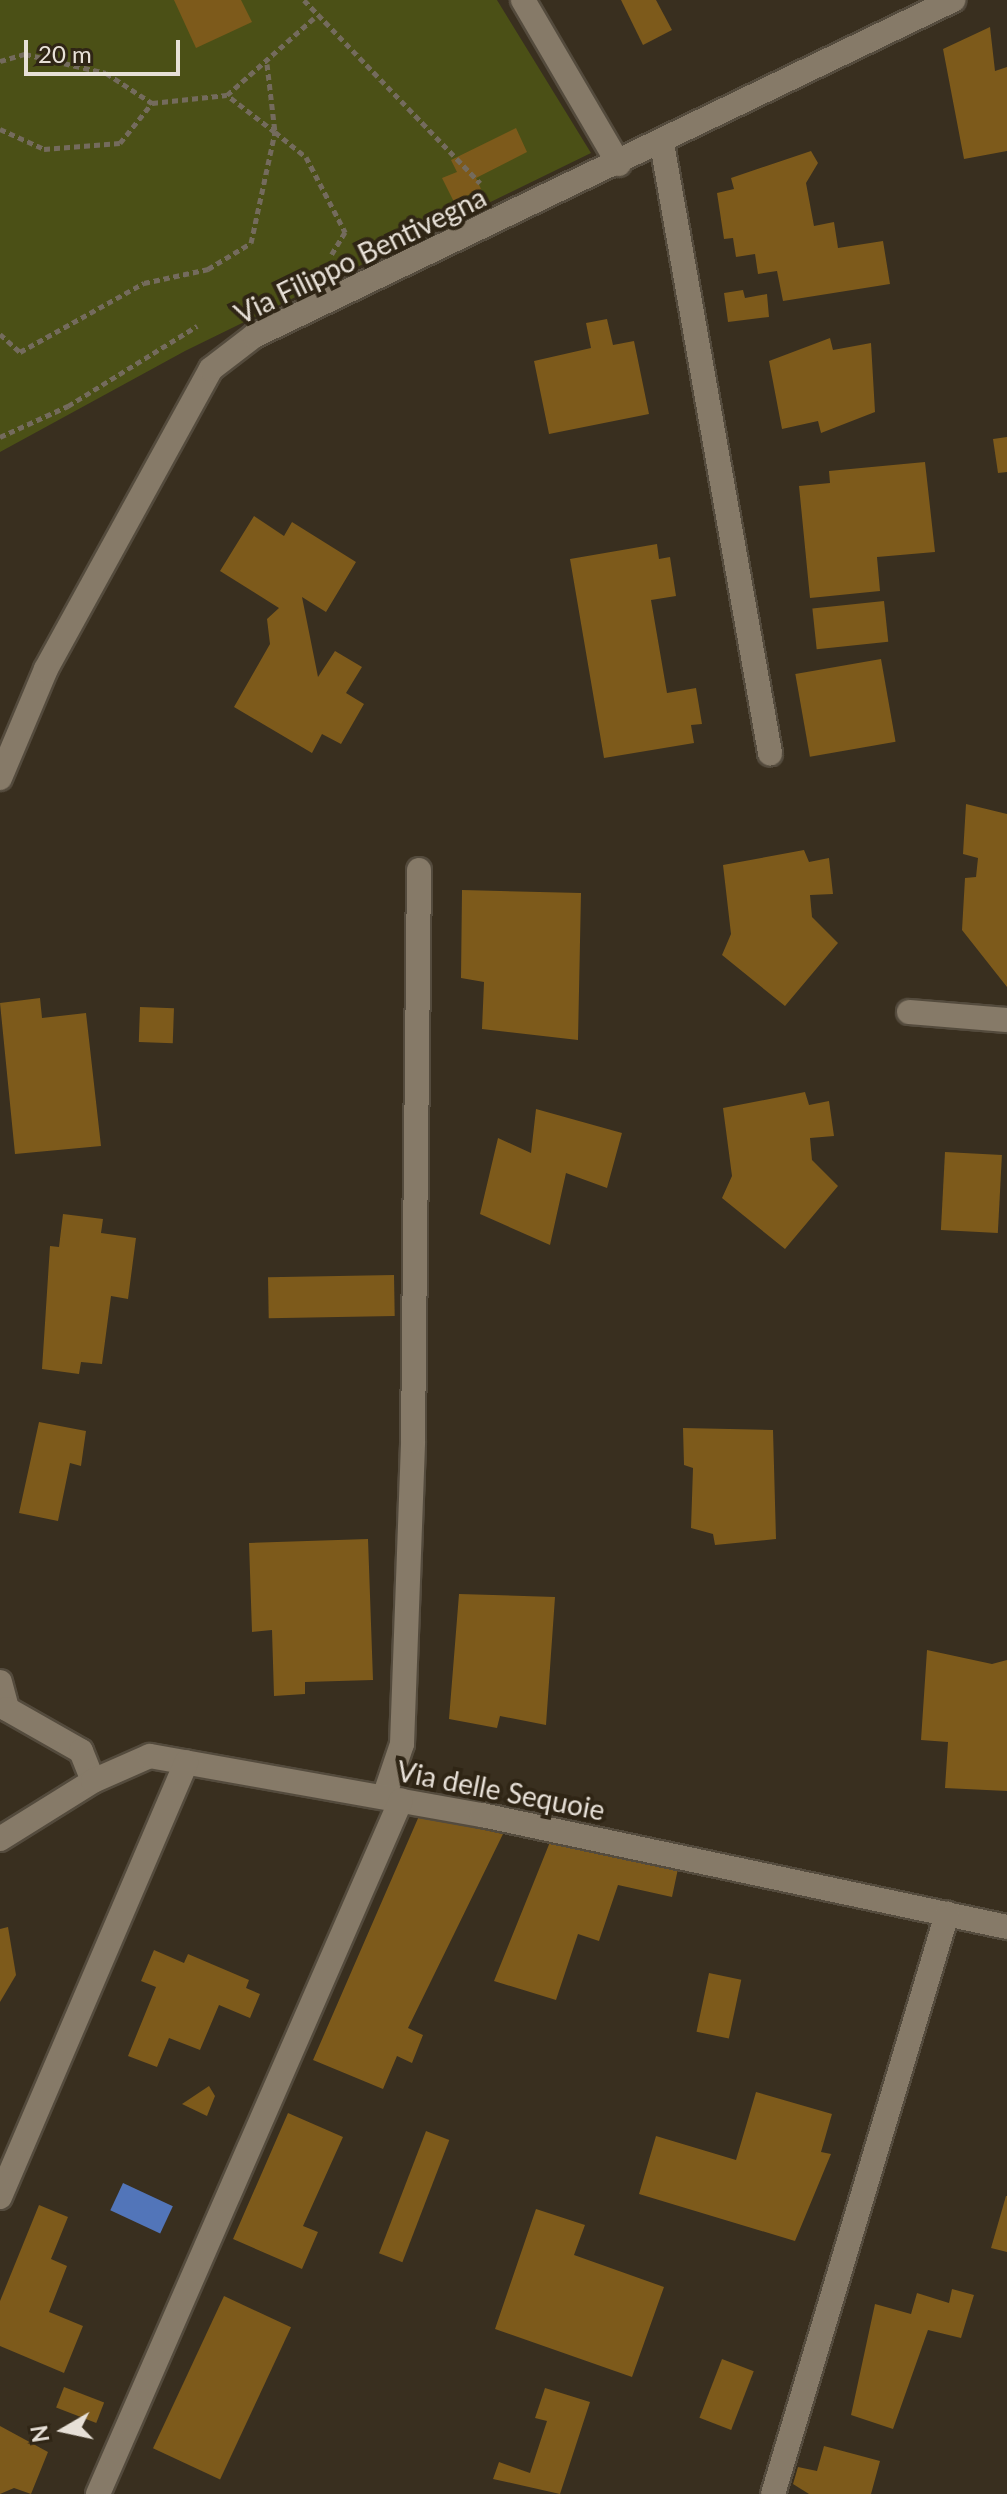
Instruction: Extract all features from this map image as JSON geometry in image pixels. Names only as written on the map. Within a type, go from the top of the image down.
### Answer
[{"type":"street","points":[[523,0],[619,164]]},
{"type":"street","name":"Via Filippo Bentivegna","points":[[0,778],[46,669],[211,369],[254,336],[662,144],[953,0]]},
{"type":"street","points":[[662,144],[770,753]]},
{"type":"street","points":[[98,2494],[393,1799],[402,1728],[419,870]]},
{"type":"street","points":[[909,1012],[1007,1020]]},
{"type":"street","points":[[0,1682],[7,1709],[81,1751],[93,1781]]},
{"type":"street","name":"Via delle Sequoie","points":[[0,1839],[93,1781],[150,1756],[393,1799],[1007,1927]]},
{"type":"street","points":[[0,2197],[186,1762]]},
{"type":"street","points":[[773,2494],[947,1914]]},
{"type":"path","points":[[304,0],[314,18],[511,213]]},
{"type":"path","points":[[0,61],[25,54],[106,73],[152,103],[227,95],[267,64],[314,18]]},
{"type":"path","points":[[0,334],[20,352],[144,283],[208,269],[251,243],[275,132],[267,64]]},
{"type":"path","points":[[227,95],[306,157],[345,232],[328,261]]},
{"type":"path","points":[[0,129],[44,149],[120,143],[152,103]]},
{"type":"path","points":[[0,437],[68,406],[203,324]]},
{"type":"green space","points":[[0,0],[497,0],[591,153],[185,351],[0,452]]},
{"type":"water","points":[[123,2183],[173,2206],[160,2233],[110,2210]]},
{"type":"building","points":[[174,0],[241,0],[252,22],[196,48]]},
{"type":"building","points":[[621,0],[656,0],[672,30],[643,45]]},
{"type":"building","points":[[990,27],[995,71],[1007,67],[1007,151],[964,159],[943,49]]},
{"type":"building","points":[[516,128],[527,152],[476,178],[481,189],[454,202],[442,178],[457,172],[451,160]]},
{"type":"building","points":[[811,151],[818,163],[806,183],[814,226],[834,222],[838,248],[883,241],[890,284],[783,301],[777,271],[758,274],[755,254],[736,257],[733,238],[724,239],[717,193],[734,189],[731,178]]},
{"type":"building","points":[[743,290],[745,298],[767,294],[769,317],[728,322],[724,293]]},
{"type":"building","points":[[607,319],[613,345],[634,341],[649,414],[549,434],[534,361],[591,348],[586,323]]},
{"type":"building","points":[[830,338],[833,350],[871,343],[875,412],[821,433],[818,421],[782,429],[769,361]]},
{"type":"building","points":[[1007,437],[1007,472],[998,473],[993,439]]},
{"type":"building","points":[[925,462],[935,552],[877,557],[880,591],[810,598],[799,486],[830,483],[829,471]]},
{"type":"building","points":[[254,516],[284,536],[292,522],[356,562],[326,612],[302,597],[318,677],[335,651],[362,667],[346,693],[364,704],[341,744],[322,734],[312,753],[234,707],[270,644],[267,619],[279,608],[220,571]]},
{"type":"building","points":[[657,544],[659,559],[670,557],[676,596],[651,600],[667,693],[696,688],[702,724],[691,725],[694,743],[604,758],[570,559]]},
{"type":"building","points":[[884,601],[888,642],[817,649],[812,609]]},
{"type":"building","points":[[881,659],[896,742],[810,757],[795,674]]},
{"type":"building","points":[[966,804],[1007,814],[1007,987],[962,930],[965,878],[976,877],[978,858],[963,854]]},
{"type":"building","points":[[804,850],[809,862],[829,858],[833,894],[810,895],[812,917],[838,943],[785,1006],[722,955],[731,934],[723,865]]},
{"type":"building","points":[[462,890],[581,893],[578,1040],[482,1029],[484,982],[461,978]]},
{"type":"building","points":[[40,998],[42,1018],[86,1013],[101,1146],[15,1154],[0,1003]]},
{"type":"building","points":[[140,1007],[174,1008],[173,1043],[139,1042]]},
{"type":"building","points":[[805,1092],[809,1105],[829,1101],[834,1136],[810,1138],[812,1160],[838,1186],[785,1249],[722,1198],[732,1176],[723,1108]]},
{"type":"building","points":[[536,1109],[622,1133],[607,1188],[566,1173],[550,1245],[480,1214],[498,1138],[531,1153]]},
{"type":"building","points":[[945,1152],[1002,1155],[998,1233],[941,1230]]},
{"type":"building","points":[[63,1214],[103,1219],[101,1233],[136,1238],[128,1299],[111,1296],[102,1364],[81,1362],[79,1374],[42,1369],[50,1246],[59,1247]]},
{"type":"building","points":[[394,1275],[395,1316],[269,1318],[268,1277]]},
{"type":"building","points":[[39,1422],[86,1431],[81,1466],[70,1463],[58,1521],[19,1513]]},
{"type":"building","points":[[683,1428],[773,1430],[776,1539],[715,1545],[713,1534],[691,1528],[693,1468],[684,1465]]},
{"type":"building","points":[[368,1539],[373,1680],[305,1682],[305,1694],[274,1696],[272,1630],[252,1632],[249,1543]]},
{"type":"building","points":[[459,1594],[555,1597],[546,1725],[500,1716],[497,1728],[449,1719]]},
{"type":"building","points":[[927,1650],[992,1664],[1007,1660],[1007,1791],[945,1788],[948,1742],[921,1740]]},
{"type":"building","points":[[419,1816],[503,1834],[408,2028],[423,2035],[412,2063],[397,2056],[383,2089],[313,2060]]},
{"type":"building","points":[[552,1837],[679,1864],[672,1897],[618,1885],[599,1941],[578,1934],[556,2000],[494,1981]]},
{"type":"building","points":[[8,1927],[16,1975],[0,2002],[0,1929]]},
{"type":"building","points":[[154,1950],[184,1963],[188,1954],[249,1980],[246,1988],[260,1994],[250,2018],[219,2005],[200,2050],[169,2038],[157,2067],[128,2056],[156,1987],[141,1981]]},
{"type":"building","points":[[709,1973],[741,1980],[729,2039],[697,2032]]},
{"type":"building","points":[[209,2086],[215,2096],[207,2116],[182,2104]]},
{"type":"building","points":[[756,2092],[832,2114],[821,2152],[831,2154],[795,2241],[639,2194],[656,2136],[736,2160]]},
{"type":"building","points":[[288,2113],[343,2137],[303,2226],[318,2232],[302,2269],[233,2239]]},
{"type":"building","points":[[426,2131],[449,2140],[402,2262],[379,2253]]},
{"type":"building","points":[[1007,2196],[1007,2252],[991,2248]]},
{"type":"building","points":[[39,2205],[68,2217],[51,2259],[67,2266],[49,2312],[83,2326],[64,2373],[0,2346],[0,2301]]},
{"type":"building","points":[[536,2209],[585,2225],[574,2255],[664,2287],[632,2377],[495,2329]]},
{"type":"building","points":[[952,2289],[974,2295],[961,2338],[928,2330],[893,2429],[851,2415],[875,2304],[911,2314],[917,2293],[949,2303]]},
{"type":"building","points":[[224,2296],[291,2327],[220,2480],[153,2448]]},
{"type":"building","points":[[722,2359],[754,2371],[731,2430],[699,2418]]},
{"type":"building","points":[[64,2387],[104,2402],[96,2423],[56,2408]]},
{"type":"building","points":[[545,2388],[590,2402],[560,2494],[493,2479],[499,2462],[530,2473],[547,2421],[535,2418]]},
{"type":"building","points":[[0,2426],[48,2452],[31,2494],[14,2488],[0,2494]]},
{"type":"building","points":[[824,2446],[880,2461],[871,2494],[809,2494],[793,2484],[798,2467],[817,2471]]}]
